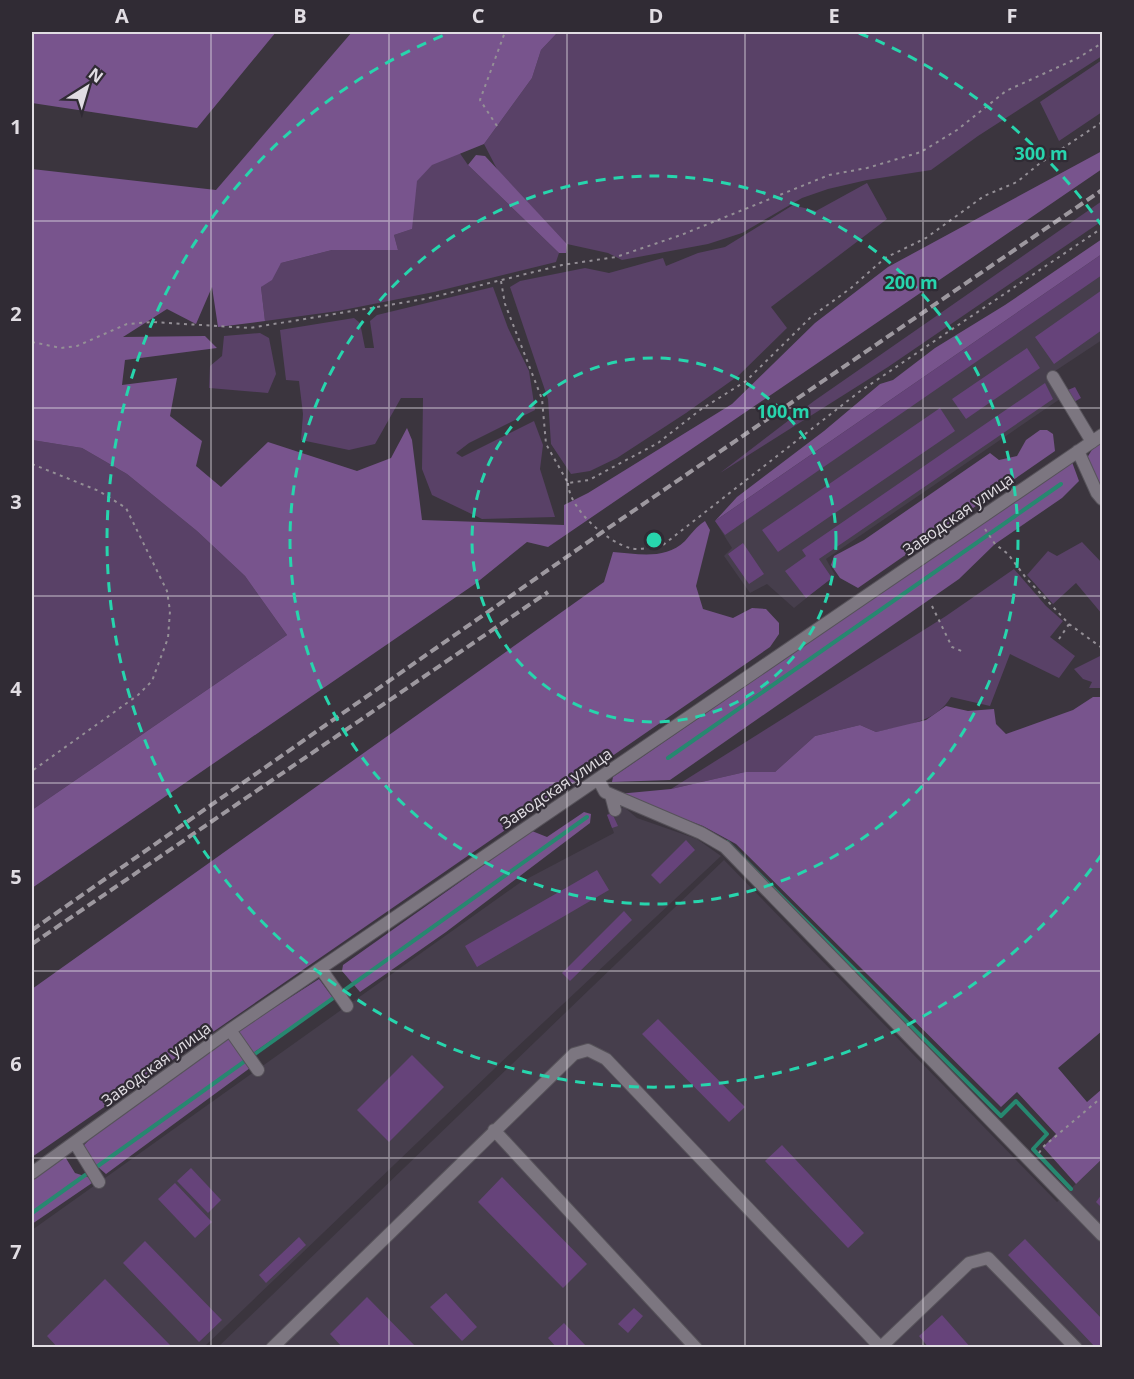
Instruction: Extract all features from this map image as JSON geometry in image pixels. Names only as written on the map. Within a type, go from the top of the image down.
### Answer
[{"type":"street","points":[[1053,377],[1097,438]]},
{"type":"street","name":"Заводская улица","points":[[32,1173],[230,1030],[1097,438]]},
{"type":"street","points":[[1078,451],[1102,499]]},
{"type":"street","points":[[598,779],[605,792],[701,832],[725,847],[1102,1235]]},
{"type":"street","points":[[611,795],[615,810]]},
{"type":"street","points":[[321,969],[347,1006]]},
{"type":"street","points":[[230,1030],[258,1070]]},
{"type":"street","points":[[272,1347],[574,1054],[588,1050],[606,1059],[881,1347],[969,1263],[988,1258],[1076,1347]]},
{"type":"street","points":[[494,1130],[696,1347]]},
{"type":"street","points":[[75,1143],[99,1182]]},
{"type":"path","points":[[498,126],[480,100],[505,32]]},
{"type":"path","points":[[32,342],[61,348],[77,346],[127,324],[182,323],[250,328],[425,299],[562,266],[616,257],[681,235],[829,175],[867,168],[921,152],[957,130],[1006,91],[1078,58],[1102,43]]},
{"type":"path","points":[[568,483],[589,480],[658,443],[700,410],[746,381],[811,317],[852,288],[885,258],[926,238],[984,196],[1017,182],[1039,164],[1102,122]]},
{"type":"path","points":[[501,280],[506,304],[542,399],[546,444],[568,483],[568,490],[601,533],[632,549],[663,545],[859,392],[1102,228]]},
{"type":"path","points":[[32,464],[99,491],[126,508],[167,591],[170,611],[168,638],[152,681],[138,695],[32,771]]},
{"type":"path","points":[[978,520],[995,544],[1008,554],[1026,578],[1069,624],[1102,648]]},
{"type":"path","points":[[932,606],[952,647],[964,652]]},
{"type":"path","points":[[1057,642],[1069,624]]},
{"type":"path","points":[[1032,1163],[1043,1147],[1102,1097]]},
{"type":"shaded area","points":[[32,32],[276,32],[197,128],[32,103]]},
{"type":"shaded area","points":[[352,32],[558,32],[541,50],[532,78],[484,144],[432,165],[417,181],[412,229],[394,235],[398,250],[332,250],[281,263],[272,280],[261,287],[265,321],[218,327],[212,287],[196,324],[167,309],[123,337],[205,336],[217,348],[125,360],[122,385],[177,378],[170,416],[202,441],[196,466],[221,487],[268,442],[357,471],[391,458],[407,428],[412,440],[422,520],[564,525],[564,505],[588,493],[732,404],[815,323],[888,267],[1102,151],[1102,169],[548,547],[527,542],[475,584],[32,888],[32,810],[287,635],[245,576],[197,531],[127,474],[82,448],[32,440],[32,169],[216,190]]},
{"type":"shaded area","points":[[558,32],[1102,32],[1102,56],[978,136],[931,170],[828,189],[802,198],[742,233],[708,244],[622,260],[608,253],[567,244],[498,171],[484,144],[532,78],[541,50]]},
{"type":"shaded area","points":[[1102,60],[1102,112],[1059,141],[1040,102]]},
{"type":"shaded area","points":[[459,152],[468,165],[559,253],[556,262],[434,292],[338,311],[265,321],[261,287],[281,263],[332,250],[398,250],[394,235],[412,229],[398,178]]},
{"type":"shaded area","points":[[476,155],[485,156],[567,244],[566,253],[559,253],[468,165]]},
{"type":"shaded area","points":[[867,183],[887,219],[771,307],[787,328],[738,376],[686,413],[617,458],[590,471],[571,474],[551,444],[548,399],[510,287],[520,281],[585,268],[609,273],[663,258],[666,266],[698,253],[725,247],[793,205],[816,211]]},
{"type":"shaded area","points":[[1102,201],[1102,221],[888,367],[720,473],[814,401]]},
{"type":"shaded area","points":[[1102,239],[1102,254],[715,521],[737,497],[824,431],[880,384],[893,380],[935,348],[1005,305]]},
{"type":"shaded area","points":[[1102,253],[1102,340],[1046,377],[1060,399],[826,559],[835,575],[794,608],[767,584],[750,593],[724,556],[732,548],[715,521]]},
{"type":"shaded area","points":[[493,287],[508,328],[529,371],[535,410],[469,443],[456,453],[462,457],[534,421],[543,445],[540,469],[555,517],[482,519],[432,495],[422,469],[423,398],[401,398],[375,444],[349,450],[301,440],[303,414],[299,381],[286,380],[280,330],[354,318],[360,323],[365,348],[374,348],[370,321],[377,315]]},
{"type":"shaded area","points":[[260,333],[269,338],[276,374],[268,393],[209,388],[210,366],[222,356],[224,336]]},
{"type":"shaded area","points":[[1040,430],[1047,430],[1053,434],[1055,451],[858,588],[840,578],[831,565],[834,556],[864,540],[990,453],[999,460],[1017,456],[1026,440]]},
{"type":"shaded area","points":[[32,440],[82,448],[127,474],[197,531],[245,576],[287,635],[32,810]]},
{"type":"shaded area","points":[[1102,442],[1102,483],[1098,486],[1087,458],[1093,448]]},
{"type":"shaded area","points":[[1072,462],[1079,481],[1062,498],[995,544],[959,579],[670,780],[612,782],[613,777]]},
{"type":"shaded area","points":[[705,521],[710,530],[696,586],[703,609],[733,618],[752,608],[766,609],[779,623],[779,634],[770,647],[32,1157],[32,989],[604,582],[613,552],[651,554],[669,551],[685,541]]},
{"type":"shaded area","points":[[1082,542],[1102,563],[1102,614],[1076,583],[1053,604],[1027,575],[1048,551],[1057,556]]},
{"type":"shaded area","points":[[1014,569],[1046,606],[1063,621],[1050,637],[1075,656],[1059,678],[1010,654],[990,706],[951,697],[937,713],[918,722],[876,732],[860,725],[815,736],[775,772],[745,772],[671,789],[946,616]]},
{"type":"shaded area","points":[[1102,655],[1102,688],[1089,688],[1092,682],[1083,679],[1074,669]]},
{"type":"shaded area","points":[[1093,697],[1102,697],[1102,1031],[1058,1068],[1087,1102],[1102,1089],[1102,1159],[1076,1184],[1043,1147],[1056,1134],[1017,1092],[1001,1107],[736,844],[703,826],[618,794],[671,789],[745,772],[775,772],[815,736],[860,725],[876,732],[926,720],[946,706],[968,711],[994,709],[996,724],[1006,734],[1073,710]]},
{"type":"shaded area","points":[[624,807],[637,818],[697,839],[721,856],[514,1050],[204,1347],[32,1347],[32,1230],[521,882],[614,833],[607,814]]},
{"type":"shaded area","points":[[584,812],[591,814],[590,823],[446,932],[360,992],[342,971],[343,965],[532,831],[547,837]]},
{"type":"shaded area","points":[[724,860],[1057,1202],[1102,1159],[1102,1347],[217,1348]]},
{"type":"shaded area","points":[[319,979],[333,998],[253,1053],[238,1031]]},
{"type":"shaded area","points":[[226,1039],[232,1040],[250,1068],[106,1174],[91,1161],[83,1146],[92,1137]]},
{"type":"shaded area","points":[[64,1155],[75,1173],[91,1178],[92,1183],[32,1224],[32,1178]]},
{"type":"building","points":[[1102,254],[1102,275],[725,535],[715,521]]},
{"type":"building","points":[[1102,290],[1102,330],[1054,364],[1035,337]]},
{"type":"building","points":[[1027,348],[1040,368],[966,419],[952,399]]},
{"type":"building","points":[[1045,383],[1053,399],[819,559],[832,578],[806,598],[785,571],[806,556],[802,550]]},
{"type":"building","points":[[1075,387],[1081,398],[1074,402],[1068,390]]},
{"type":"building","points":[[940,408],[955,431],[778,552],[762,530]]},
{"type":"building","points":[[743,543],[764,574],[749,584],[728,554]]},
{"type":"building","points":[[612,813],[618,826],[612,828],[607,815]]},
{"type":"building","points":[[686,840],[695,850],[660,884],[651,875]]},
{"type":"building","points":[[597,870],[609,890],[477,967],[465,946]]},
{"type":"building","points":[[624,911],[632,920],[570,981],[562,973]]},
{"type":"building","points":[[658,1019],[745,1107],[729,1122],[642,1034]]},
{"type":"building","points":[[412,1055],[444,1087],[389,1142],[357,1110]]},
{"type":"building","points":[[782,1145],[864,1233],[848,1248],[765,1161]]},
{"type":"building","points":[[191,1168],[221,1200],[208,1213],[177,1181]]},
{"type":"building","points":[[502,1177],[587,1264],[563,1288],[478,1202]]},
{"type":"building","points":[[175,1183],[212,1222],[195,1238],[158,1199]]},
{"type":"building","points":[[1102,1194],[1102,1208],[1096,1202]]},
{"type":"building","points":[[299,1237],[306,1245],[266,1283],[259,1275]]},
{"type":"building","points":[[1025,1239],[1102,1319],[1102,1348],[1096,1348],[1008,1255]]},
{"type":"building","points":[[145,1241],[222,1320],[199,1342],[123,1263]]},
{"type":"building","points":[[105,1279],[171,1346],[169,1348],[58,1348],[47,1336]]},
{"type":"building","points":[[446,1293],[477,1327],[462,1341],[430,1307]]},
{"type":"building","points":[[367,1297],[417,1348],[343,1348],[330,1334]]},
{"type":"building","points":[[634,1308],[643,1316],[628,1333],[618,1324]]},
{"type":"building","points":[[942,1315],[971,1348],[929,1348],[919,1336]]},
{"type":"building","points":[[564,1323],[586,1346],[585,1348],[557,1348],[548,1338]]},
{"type":"waterway","points":[[668,758],[1061,484]]},
{"type":"waterway","points":[[32,1213],[587,817]]},
{"type":"waterway","points":[[727,842],[1001,1116],[1016,1101],[1047,1134],[1033,1149],[1071,1189]]},
{"type":"railway","points":[[32,930],[601,533],[1102,190]]},
{"type":"railway","points":[[32,944],[548,592]]}]
